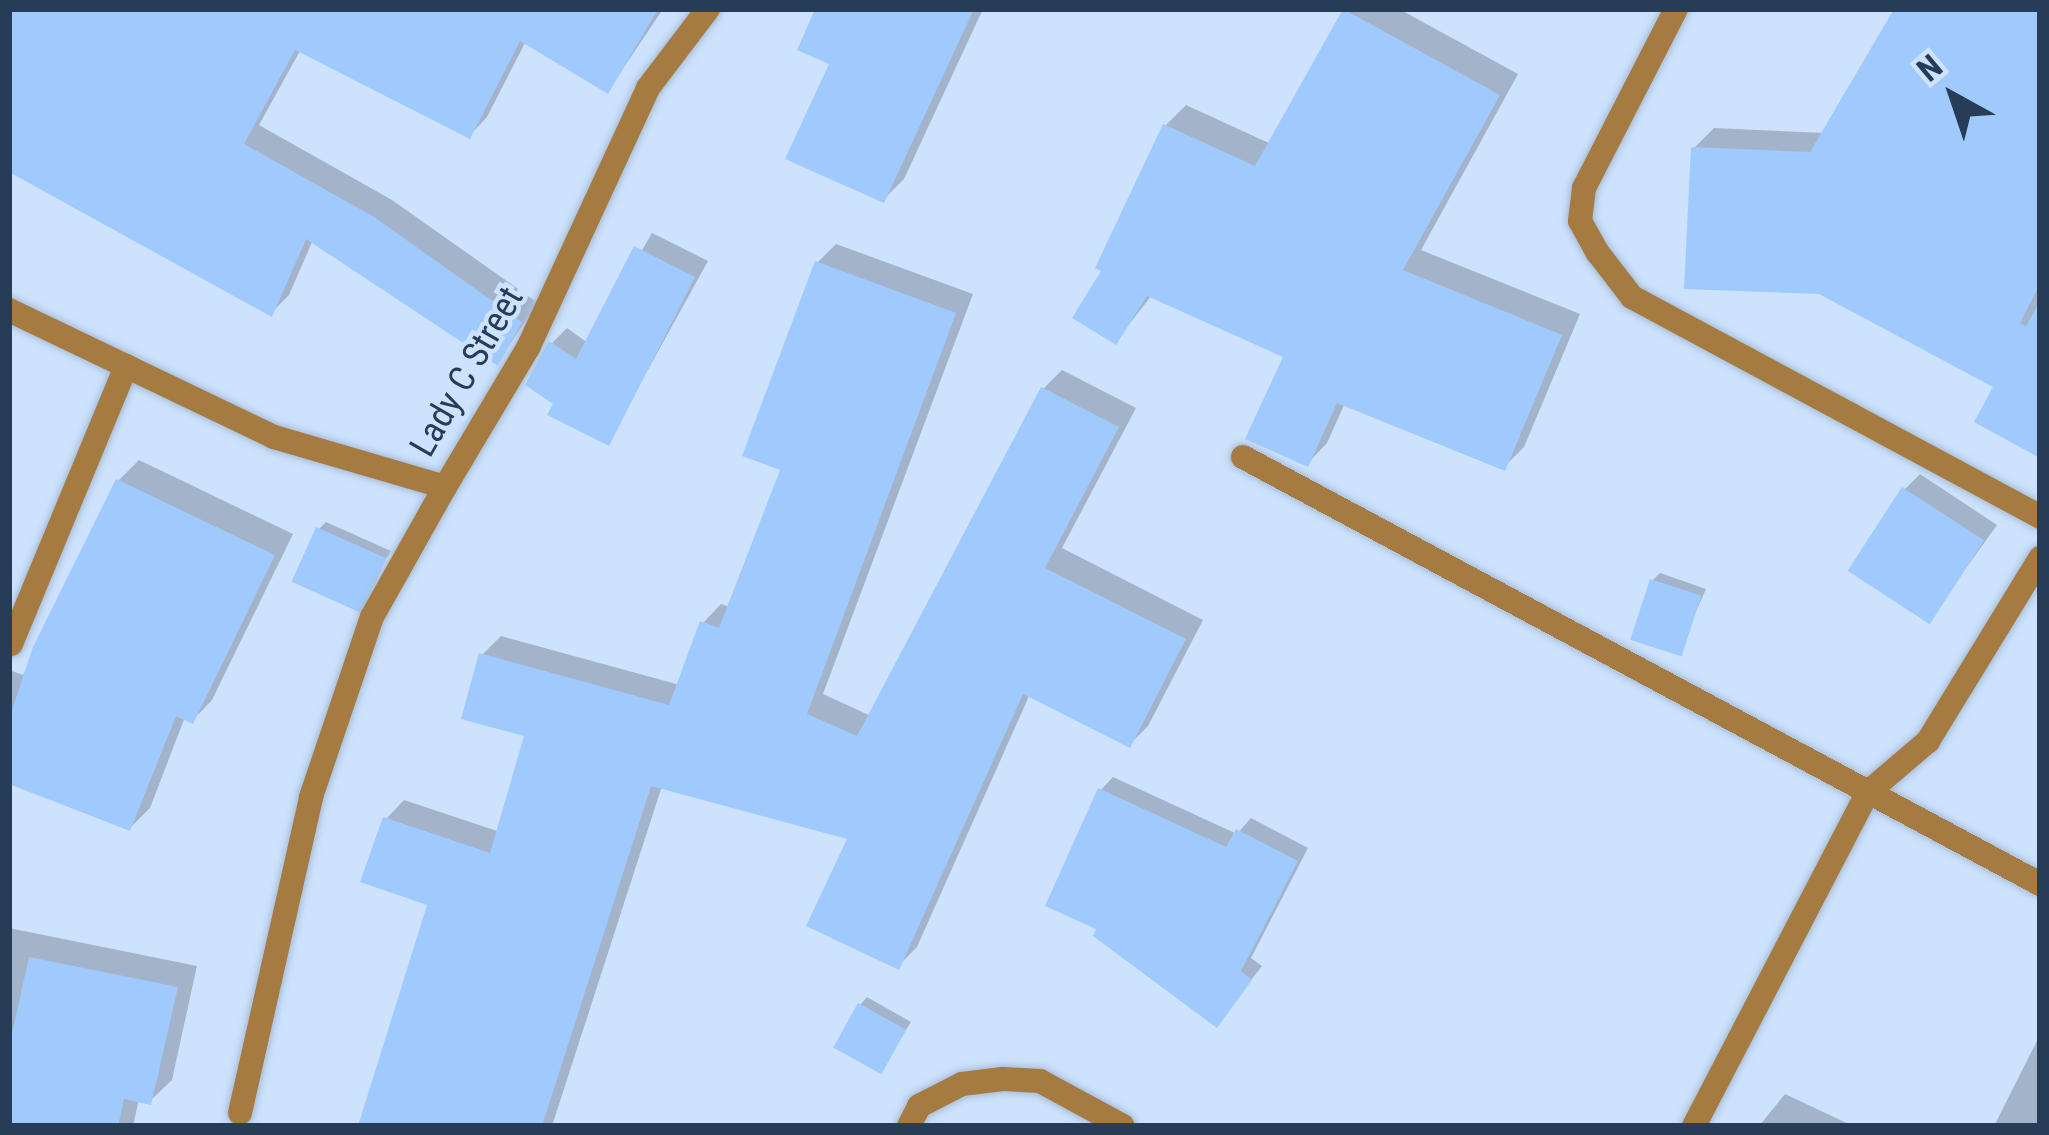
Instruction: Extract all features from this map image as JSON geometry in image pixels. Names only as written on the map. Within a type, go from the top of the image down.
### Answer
[{"type":"street","name":"Lady C Street","points":[[9,310],[274,437],[445,487],[528,348],[648,88],[708,9]]},
{"type":"street","points":[[1676,9],[1584,188],[1580,221],[1598,253],[1632,297],[2040,517]]},
{"type":"street","points":[[11,644],[126,366]]},
{"type":"street","points":[[1243,457],[2040,884]]},
{"type":"street","points":[[241,1113],[311,797],[372,617],[445,487]]},
{"type":"street","points":[[1694,1126],[1867,793],[1928,741],[2040,558]]},
{"type":"street","points":[[909,1126],[919,1106],[962,1084],[1003,1078],[1040,1081],[1123,1126]]},
{"type":"building","points":[[9,9],[658,9],[608,94],[520,41],[470,139],[295,50],[244,144],[374,217],[522,322],[498,366],[306,239],[272,317],[9,172]]},
{"type":"building","points":[[815,9],[974,9],[884,203],[785,159],[829,64],[797,50]]},
{"type":"building","points":[[1343,9],[1500,95],[1403,270],[1562,335],[1505,471],[1337,403],[1308,467],[1245,439],[1283,357],[1147,296],[1116,345],[1072,318],[1101,271],[1095,268],[1163,124],[1255,166]]},
{"type":"building","points":[[1894,9],[2040,9],[2040,284],[2020,323],[2026,326],[2040,301],[2040,458],[1974,422],[1993,387],[1819,294],[1684,289],[1691,147],[1810,152]]},
{"type":"building","points":[[634,246],[695,277],[609,446],[547,415],[553,404],[525,385],[549,341],[576,359]]},
{"type":"building","points":[[815,261],[956,313],[807,714],[857,736],[1041,387],[1119,427],[1045,568],[1186,639],[1130,748],[1023,694],[899,970],[806,926],[847,839],[651,786],[542,1126],[358,1126],[427,905],[360,882],[383,817],[490,853],[524,736],[461,719],[479,653],[669,705],[700,621],[719,628],[780,470],[742,456]]},
{"type":"building","points":[[116,479],[275,555],[193,724],[176,716],[130,831],[9,784],[9,719],[33,647]]},
{"type":"building","points":[[1902,487],[1984,540],[1930,624],[1848,571]]},
{"type":"building","points":[[316,527],[386,558],[362,613],[292,582]]},
{"type":"building","points":[[1650,579],[1701,596],[1682,657],[1630,640]]},
{"type":"building","points":[[1098,788],[1226,847],[1236,829],[1298,861],[1241,971],[1252,980],[1217,1028],[1093,936],[1096,929],[1045,906]]},
{"type":"building","points":[[29,957],[178,987],[151,1105],[124,1099],[118,1126],[9,1126],[9,1048]]},
{"type":"building","points":[[858,1003],[906,1030],[881,1074],[833,1048]]}]
